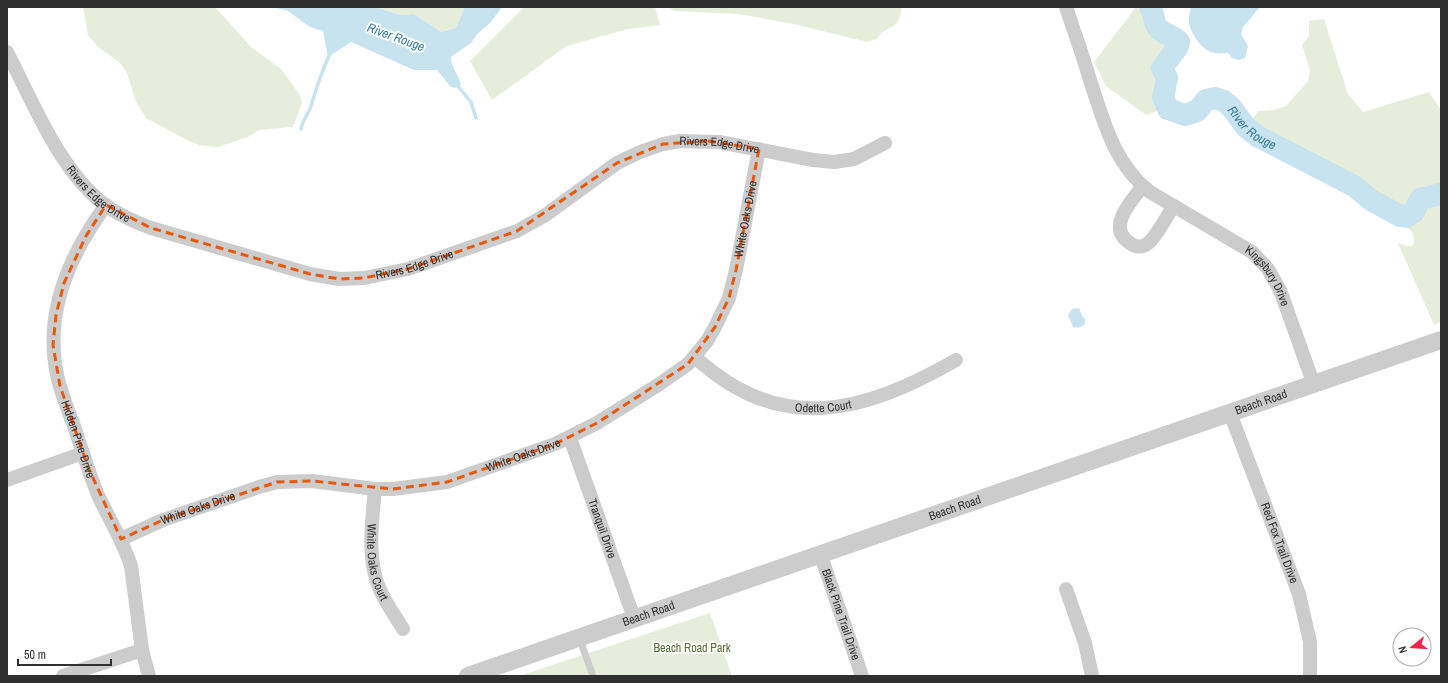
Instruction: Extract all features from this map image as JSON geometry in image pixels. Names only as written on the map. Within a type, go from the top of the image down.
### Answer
[{"type":"street","name":"Kingsbury Drive","points":[[1066,7],[1114,150],[1127,170],[1143,186],[1252,252],[1268,269],[1280,290],[1314,385]]},
{"type":"street","name":"Rivers Edge Drive","points":[[7,52],[69,166],[86,188],[106,205],[127,218],[151,228],[310,274],[339,279],[364,278],[408,269],[517,231],[544,216],[617,163],[640,152],[663,144],[680,141],[708,141],[759,149],[824,162],[834,162],[854,159],[885,143]]},
{"type":"street","name":"White Oaks Drive","points":[[120,540],[163,520],[258,487],[277,482],[312,481],[375,489],[411,488],[447,482],[570,438],[658,385],[695,357],[716,328],[729,298],[736,270],[759,149]]},
{"type":"street","points":[[1143,186],[1131,201],[1120,221],[1119,227],[1121,234],[1125,240],[1132,245],[1139,247],[1147,244],[1174,206]]},
{"type":"street","name":"Hidden Pine Drive","points":[[106,205],[86,236],[64,283],[58,300],[53,345],[57,375],[83,454],[98,495],[127,553],[134,579],[142,650],[149,676]]},
{"type":"street","name":"Beach Road","points":[[468,676],[820,553],[1230,413],[1440,344]]},
{"type":"street","name":"Odette Court","points":[[695,357],[721,378],[752,396],[788,406],[810,409],[840,407],[869,399],[922,380],[956,360]]},
{"type":"street","name":"Red Fox Trail Drive","points":[[1230,413],[1299,594],[1310,642],[1310,676]]},
{"type":"street","name":"Tranquil Drive","points":[[570,438],[634,618]]},
{"type":"street","points":[[7,480],[83,454]]},
{"type":"street","name":"White Oaks Court","points":[[375,489],[372,538],[374,571],[381,593],[403,629]]},
{"type":"street","name":"Black Pine Trail Drive","points":[[820,553],[862,676]]},
{"type":"street","points":[[1066,589],[1085,643],[1092,676]]},
{"type":"street","points":[[63,676],[142,650]]},
{"type":"lane","points":[[579,636],[593,676]]},
{"type":"highlighted area","points":[[708,141],[759,149],[736,270],[729,298],[715,327],[688,364],[597,423],[555,444],[447,482],[393,489],[312,481],[277,482],[163,520],[121,539],[88,467],[60,386],[53,345],[56,315],[64,283],[86,236],[106,205],[151,228],[310,274],[339,279],[364,278],[408,269],[517,231],[617,163],[663,144]]},
{"type":"green space","points":[[83,7],[215,7],[251,47],[281,69],[300,95],[302,103],[293,127],[259,130],[248,137],[218,147],[199,145],[146,118],[136,102],[127,73],[120,63],[97,46],[88,35]]},
{"type":"green space","points":[[374,7],[465,8],[456,28],[441,32],[414,14],[401,15]]},
{"type":"green space","points":[[524,7],[655,7],[660,25],[628,29],[567,46],[492,100],[470,61]]},
{"type":"green space","points":[[668,7],[901,7],[901,15],[896,24],[884,31],[877,39],[867,42],[794,24],[739,14],[674,11]]},
{"type":"green space","points":[[1136,7],[1142,11],[1157,38],[1167,47],[1167,52],[1157,62],[1160,74],[1163,109],[1146,115],[1106,86],[1094,62]]},
{"type":"green space","points":[[1324,19],[1348,94],[1363,112],[1429,92],[1441,110],[1441,322],[1434,325],[1398,243],[1413,246],[1414,239],[1412,232],[1404,225],[1378,212],[1370,205],[1337,189],[1331,181],[1321,179],[1272,149],[1244,137],[1233,120],[1250,121],[1259,111],[1274,110],[1286,106],[1308,81],[1310,70],[1302,45],[1309,36],[1309,21]]},
{"type":"green space","name":"Beach Road Park","points":[[710,613],[732,676],[519,676]]},
{"type":"water","points":[[272,7],[374,7],[401,15],[414,14],[441,32],[456,28],[465,7],[502,7],[490,23],[477,34],[471,43],[451,57],[452,64],[461,85],[454,88],[450,86],[437,70],[414,70],[351,42],[328,57],[323,31],[310,27],[288,11]]},
{"type":"water","points":[[1191,7],[1260,7],[1243,27],[1241,34],[1248,46],[1245,58],[1239,60],[1232,58],[1228,53],[1211,52],[1202,46],[1198,42],[1190,27],[1189,19]]},
{"type":"water","points":[[1079,308],[1085,319],[1085,323],[1076,328],[1073,327],[1068,315],[1072,309]]},
{"type":"waterway","name":"River Rouge","points":[[1150,7],[1155,24],[1158,28],[1179,42],[1177,48],[1162,68],[1167,78],[1163,97],[1168,109],[1185,115],[1197,111],[1206,100],[1215,98],[1224,101],[1231,107],[1246,127],[1257,136],[1354,186],[1371,200],[1400,216],[1406,217],[1414,212],[1420,199],[1441,194]]},
{"type":"waterway","points":[[301,129],[330,54]]},
{"type":"waterway","points":[[456,84],[471,102],[476,118]]}]
